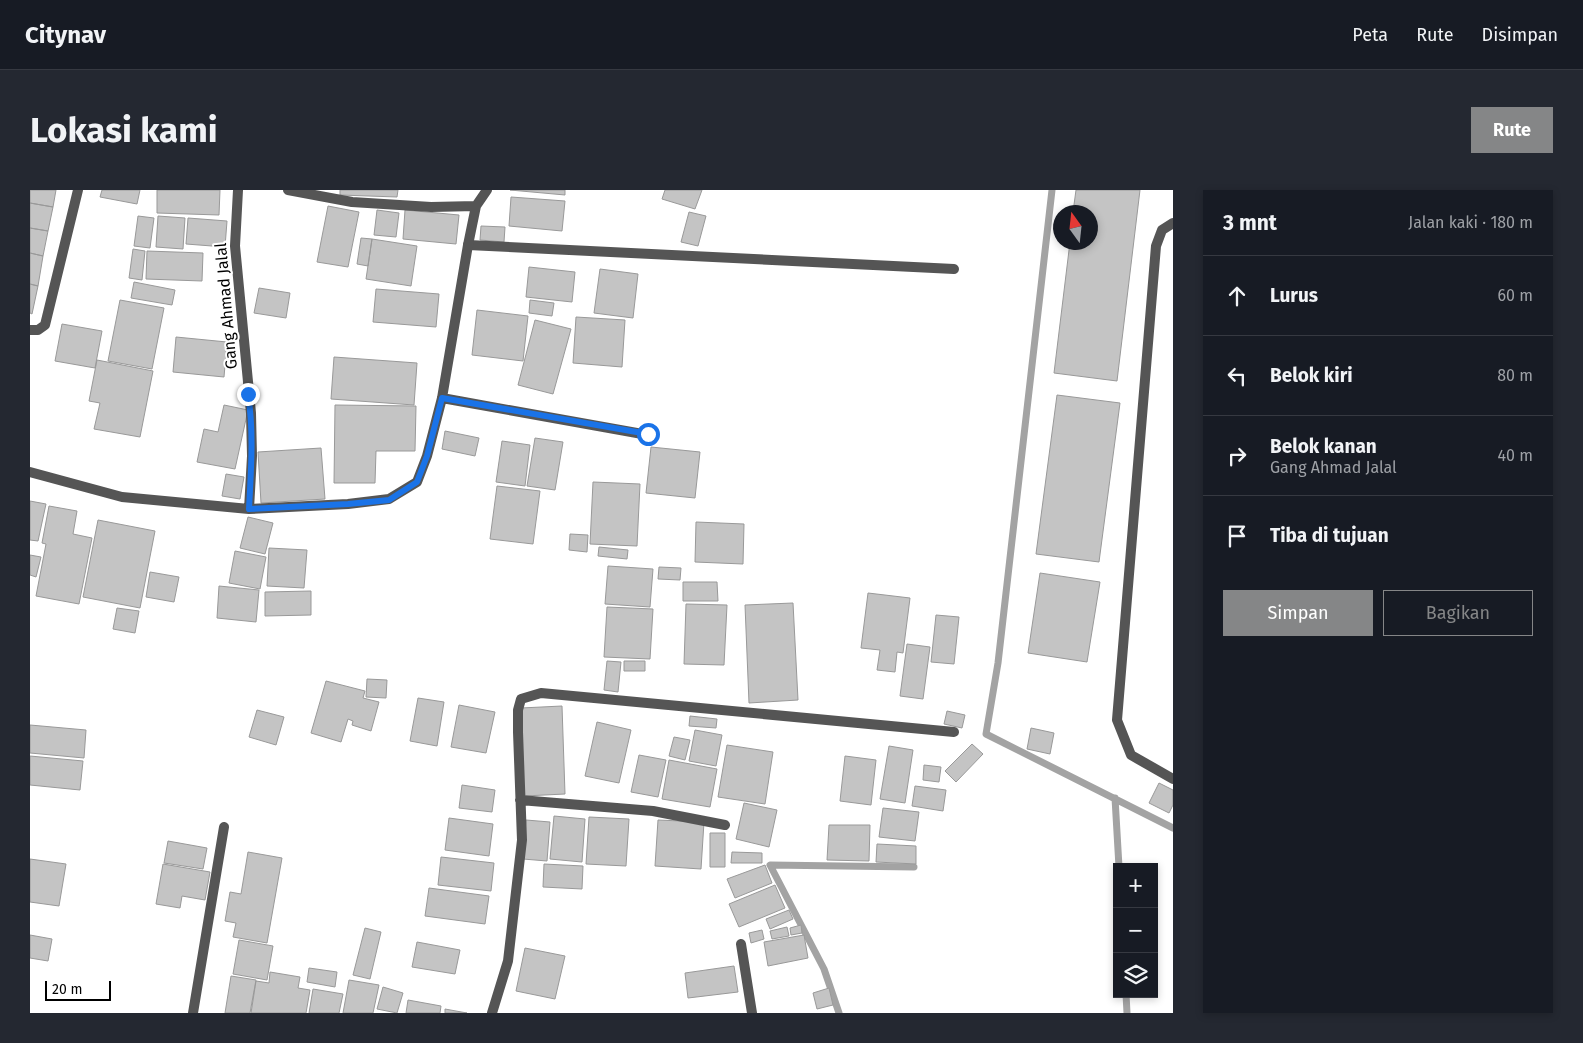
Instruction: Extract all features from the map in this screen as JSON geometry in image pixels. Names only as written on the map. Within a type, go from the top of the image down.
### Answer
[{"type":"street","points":[[30,330],[38,330],[45,325],[78,190]]},
{"type":"street","name":"Gang Ahmad Jalal","points":[[238,190],[235,246],[251,413],[252,456],[249,509]]},
{"type":"street","points":[[288,190],[352,202],[431,207],[476,206]]},
{"type":"street","points":[[30,472],[122,497],[249,509],[389,500],[417,482],[427,456],[442,398],[476,206],[487,190]]},
{"type":"street","points":[[1173,223],[1162,230],[1156,246],[1117,720],[1131,755],[1173,779]]},
{"type":"street","points":[[468,245],[954,269]]},
{"type":"street","points":[[442,398],[648,434]]},
{"type":"street","points":[[492,1013],[508,961],[522,840],[518,710],[521,699],[541,693],[954,732]]},
{"type":"street","points":[[520,800],[654,811],[725,825]]},
{"type":"street","points":[[193,1013],[224,827]]},
{"type":"street","points":[[741,944],[752,1013]]},
{"type":"building","points":[[30,190],[56,190],[53,207],[30,203]]},
{"type":"building","points":[[102,190],[140,190],[137,204],[100,197]]},
{"type":"building","points":[[157,190],[220,190],[219,215],[157,213]]},
{"type":"building","points":[[340,190],[398,190],[397,197],[340,195]]},
{"type":"building","points":[[510,190],[565,190],[565,195]]},
{"type":"building","points":[[665,190],[702,190],[695,209],[662,199]]},
{"type":"building","points":[[1076,190],[1140,190],[1117,381],[1054,373],[1069,250],[1098,250],[1098,205],[1074,205]]},
{"type":"building","points":[[511,197],[565,201],[562,231],[509,226]]},
{"type":"building","points":[[30,203],[53,207],[48,231],[30,228]]},
{"type":"building","points":[[328,206],[359,212],[348,267],[317,262]]},
{"type":"building","points":[[377,210],[399,213],[396,237],[374,235]]},
{"type":"building","points":[[405,210],[459,215],[456,244],[403,239]]},
{"type":"building","points":[[689,212],[706,216],[698,246],[681,242]]},
{"type":"building","points":[[138,216],[154,218],[150,248],[134,246]]},
{"type":"building","points":[[158,216],[185,218],[183,249],[156,247]]},
{"type":"building","points":[[188,218],[227,221],[225,247],[186,244]]},
{"type":"building","points":[[481,226],[505,227],[504,242],[480,240]]},
{"type":"building","points":[[30,228],[48,231],[43,256],[30,253]]},
{"type":"building","points":[[361,238],[372,239],[368,266],[357,264]]},
{"type":"building","points":[[372,239],[417,246],[411,286],[366,279]]},
{"type":"building","points":[[133,249],[145,251],[142,280],[129,278]]},
{"type":"building","points":[[147,251],[203,253],[202,281],[146,279]]},
{"type":"building","points":[[30,253],[43,256],[38,286],[30,284]]},
{"type":"building","points":[[529,267],[575,272],[572,302],[526,297]]},
{"type":"building","points":[[600,269],[638,274],[633,318],[594,313]]},
{"type":"building","points":[[134,282],[175,290],[172,305],[131,298]]},
{"type":"building","points":[[30,284],[38,286],[32,314],[30,313]]},
{"type":"building","points":[[259,288],[290,293],[286,318],[254,313]]},
{"type":"building","points":[[376,289],[439,294],[436,327],[373,322]]},
{"type":"building","points":[[120,300],[164,308],[152,369],[108,361]]},
{"type":"building","points":[[530,300],[554,303],[552,316],[529,313]]},
{"type":"building","points":[[477,310],[528,316],[523,361],[472,355]]},
{"type":"building","points":[[576,317],[625,320],[622,367],[573,363]]},
{"type":"building","points":[[535,320],[571,329],[553,394],[518,385]]},
{"type":"building","points":[[62,324],[102,331],[95,368],[55,361]]},
{"type":"building","points":[[176,337],[227,342],[224,377],[173,372]]},
{"type":"building","points":[[334,357],[417,363],[414,405],[331,399]]},
{"type":"building","points":[[97,360],[153,371],[140,437],[94,429],[100,403],[89,401]]},
{"type":"building","points":[[1057,395],[1120,403],[1099,562],[1036,554]]},
{"type":"building","points":[[224,405],[248,410],[235,469],[197,462],[204,429],[218,432]]},
{"type":"building","points":[[335,405],[416,406],[415,451],[376,451],[375,483],[334,483]]},
{"type":"building","points":[[445,431],[479,438],[475,456],[442,449]]},
{"type":"building","points":[[535,438],[563,442],[555,490],[527,486]]},
{"type":"building","points":[[502,441],[530,445],[525,486],[496,482]]},
{"type":"building","points":[[651,447],[700,452],[695,498],[646,493]]},
{"type":"building","points":[[321,448],[325,499],[261,503],[258,452]]},
{"type":"building","points":[[226,474],[244,477],[240,499],[222,496]]},
{"type":"building","points":[[593,482],[640,484],[637,546],[590,544]]},
{"type":"building","points":[[497,486],[540,491],[533,544],[490,539]]},
{"type":"building","points":[[30,501],[46,504],[38,541],[30,540]]},
{"type":"building","points":[[49,506],[77,511],[73,534],[92,538],[79,604],[36,596],[46,544],[42,543]]},
{"type":"building","points":[[248,517],[273,523],[265,554],[240,548]]},
{"type":"building","points":[[98,520],[155,531],[140,608],[83,597]]},
{"type":"building","points":[[696,522],[744,524],[743,564],[695,562]]},
{"type":"building","points":[[570,534],[588,535],[587,552],[569,550]]},
{"type":"building","points":[[599,547],[628,550],[627,559],[598,556]]},
{"type":"building","points":[[269,548],[307,550],[304,588],[267,586]]},
{"type":"building","points":[[235,551],[266,557],[260,589],[229,583]]},
{"type":"building","points":[[30,555],[41,557],[36,577],[30,575]]},
{"type":"building","points":[[608,566],[653,569],[650,607],[605,604]]},
{"type":"building","points":[[659,567],[681,568],[680,580],[658,579]]},
{"type":"building","points":[[150,572],[179,577],[174,602],[146,597]]},
{"type":"building","points":[[1040,573],[1100,582],[1087,662],[1028,653]]},
{"type":"building","points":[[683,582],[717,582],[718,601],[683,601]]},
{"type":"building","points":[[219,586],[259,590],[256,622],[217,618]]},
{"type":"building","points":[[311,591],[311,615],[265,616],[265,592]]},
{"type":"building","points":[[868,593],[910,598],[903,653],[897,652],[895,672],[877,670],[880,650],[861,648]]},
{"type":"building","points":[[793,603],[798,700],[749,703],[745,605]]},
{"type":"building","points":[[686,604],[727,605],[724,665],[684,664]]},
{"type":"building","points":[[607,607],[653,609],[650,659],[604,657]]},
{"type":"building","points":[[117,608],[139,611],[135,633],[113,629]]},
{"type":"building","points":[[936,615],[959,617],[954,664],[931,662]]},
{"type":"building","points":[[907,644],[930,647],[923,699],[900,696]]},
{"type":"building","points":[[607,661],[621,662],[618,692],[604,690]]},
{"type":"building","points":[[624,661],[645,661],[645,671],[624,671]]},
{"type":"building","points":[[367,679],[387,680],[386,698],[366,697]]},
{"type":"building","points":[[326,681],[365,691],[363,698],[379,702],[371,731],[352,725],[353,721],[348,719],[341,742],[311,733]]},
{"type":"building","points":[[418,698],[444,702],[437,746],[410,741]]},
{"type":"building","points":[[459,705],[495,712],[486,753],[451,747]]},
{"type":"building","points":[[562,706],[565,794],[524,796],[521,708]]},
{"type":"building","points":[[257,710],[284,717],[276,745],[249,737]]},
{"type":"building","points":[[947,711],[965,715],[962,728],[944,724]]},
{"type":"building","points":[[690,716],[717,719],[716,728],[689,726]]},
{"type":"building","points":[[597,722],[631,730],[619,783],[585,776]]},
{"type":"building","points":[[30,725],[86,730],[84,758],[30,753]]},
{"type":"building","points":[[1031,728],[1054,733],[1050,754],[1027,749]]},
{"type":"building","points":[[695,730],[722,735],[716,766],[689,761]]},
{"type":"building","points":[[674,737],[690,740],[685,760],[669,756]]},
{"type":"building","points":[[972,744],[983,754],[956,782],[945,771]]},
{"type":"building","points":[[727,745],[773,752],[765,804],[718,797]]},
{"type":"building","points":[[889,746],[913,750],[905,803],[880,799]]},
{"type":"building","points":[[639,755],[666,760],[658,797],[631,792]]},
{"type":"building","points":[[30,756],[83,761],[80,790],[30,785]]},
{"type":"building","points":[[845,756],[876,760],[871,805],[840,801]]},
{"type":"building","points":[[669,760],[717,769],[710,807],[662,799]]},
{"type":"building","points":[[924,765],[941,767],[939,782],[923,780]]},
{"type":"building","points":[[1159,783],[1173,790],[1173,805],[1169,813],[1149,803]]},
{"type":"building","points":[[462,785],[495,790],[492,812],[459,808]]},
{"type":"building","points":[[915,786],[946,790],[943,811],[912,806]]},
{"type":"building","points":[[744,803],[777,810],[769,847],[736,839]]},
{"type":"building","points":[[883,808],[919,812],[915,841],[879,837]]},
{"type":"building","points":[[554,816],[585,819],[582,862],[550,859]]},
{"type":"building","points":[[589,817],[629,819],[626,866],[586,864]]},
{"type":"building","points":[[449,818],[493,824],[489,856],[445,850]]},
{"type":"building","points":[[526,820],[550,822],[547,861],[523,859]]},
{"type":"building","points":[[658,820],[704,822],[701,869],[655,866]]},
{"type":"building","points":[[829,825],[870,825],[869,861],[827,860]]},
{"type":"building","points":[[710,833],[725,833],[725,867],[710,867]]},
{"type":"building","points":[[168,841],[207,848],[203,869],[164,863]]},
{"type":"building","points":[[877,844],[916,846],[916,864],[876,862]]},
{"type":"building","points":[[248,852],[282,858],[267,943],[233,937],[236,923],[225,921],[230,892],[241,894]]},
{"type":"building","points":[[732,852],[762,853],[762,863],[731,863]]},
{"type":"building","points":[[441,857],[494,863],[491,891],[438,885]]},
{"type":"building","points":[[30,859],[66,864],[59,906],[30,902]]},
{"type":"building","points":[[163,864],[210,872],[205,900],[182,896],[180,908],[156,904]]},
{"type":"building","points":[[544,864],[583,866],[582,889],[543,887]]},
{"type":"building","points":[[765,865],[772,883],[735,898],[727,879]]},
{"type":"building","points":[[775,885],[785,908],[739,927],[729,904]]},
{"type":"building","points":[[429,888],[489,896],[485,924],[425,916]]},
{"type":"building","points":[[789,910],[793,919],[770,929],[766,919]]},
{"type":"building","points":[[801,925],[802,933],[791,935],[790,928]]},
{"type":"building","points":[[787,927],[789,936],[772,939],[770,931]]},
{"type":"building","points":[[365,928],[381,932],[370,979],[353,975]]},
{"type":"building","points":[[762,930],[764,939],[751,943],[749,933]]},
{"type":"building","points":[[30,935],[52,939],[48,961],[30,958]]},
{"type":"building","points":[[804,935],[808,958],[768,966],[764,942]]},
{"type":"building","points":[[239,940],[273,946],[267,980],[233,974]]},
{"type":"building","points":[[417,942],[460,950],[455,974],[412,967]]},
{"type":"building","points":[[525,948],[565,956],[555,999],[516,991]]},
{"type":"building","points":[[734,966],[738,992],[688,998],[685,973]]},
{"type":"building","points":[[309,968],[337,972],[335,987],[307,982]]},
{"type":"building","points":[[270,972],[300,977],[298,988],[310,990],[306,1013],[251,1013],[256,981],[269,983]]},
{"type":"building","points":[[231,976],[256,980],[250,1013],[225,1013]]},
{"type":"building","points":[[349,980],[379,985],[373,1013],[343,1013]]},
{"type":"building","points":[[383,987],[403,993],[397,1013],[377,1009]]},
{"type":"building","points":[[829,988],[833,1005],[817,1009],[813,993]]},
{"type":"building","points":[[313,989],[343,994],[339,1013],[309,1013]]},
{"type":"building","points":[[408,1000],[441,1006],[440,1013],[406,1013]]},
{"type":"building","points":[[445,1009],[467,1013],[445,1013]]},
{"type":"waterway","points":[[1052,190],[998,663],[986,734],[1173,828]]},
{"type":"waterway","points":[[1115,798],[1119,863]]},
{"type":"waterway","points":[[839,1013],[824,969],[770,865],[914,867]]},
{"type":"waterway","points":[[1126,998],[1127,1013]]},
{"type":"route","points":[[248,394],[251,413],[252,456],[249,509],[389,500],[417,482],[427,456],[442,398],[648,434]]}]
